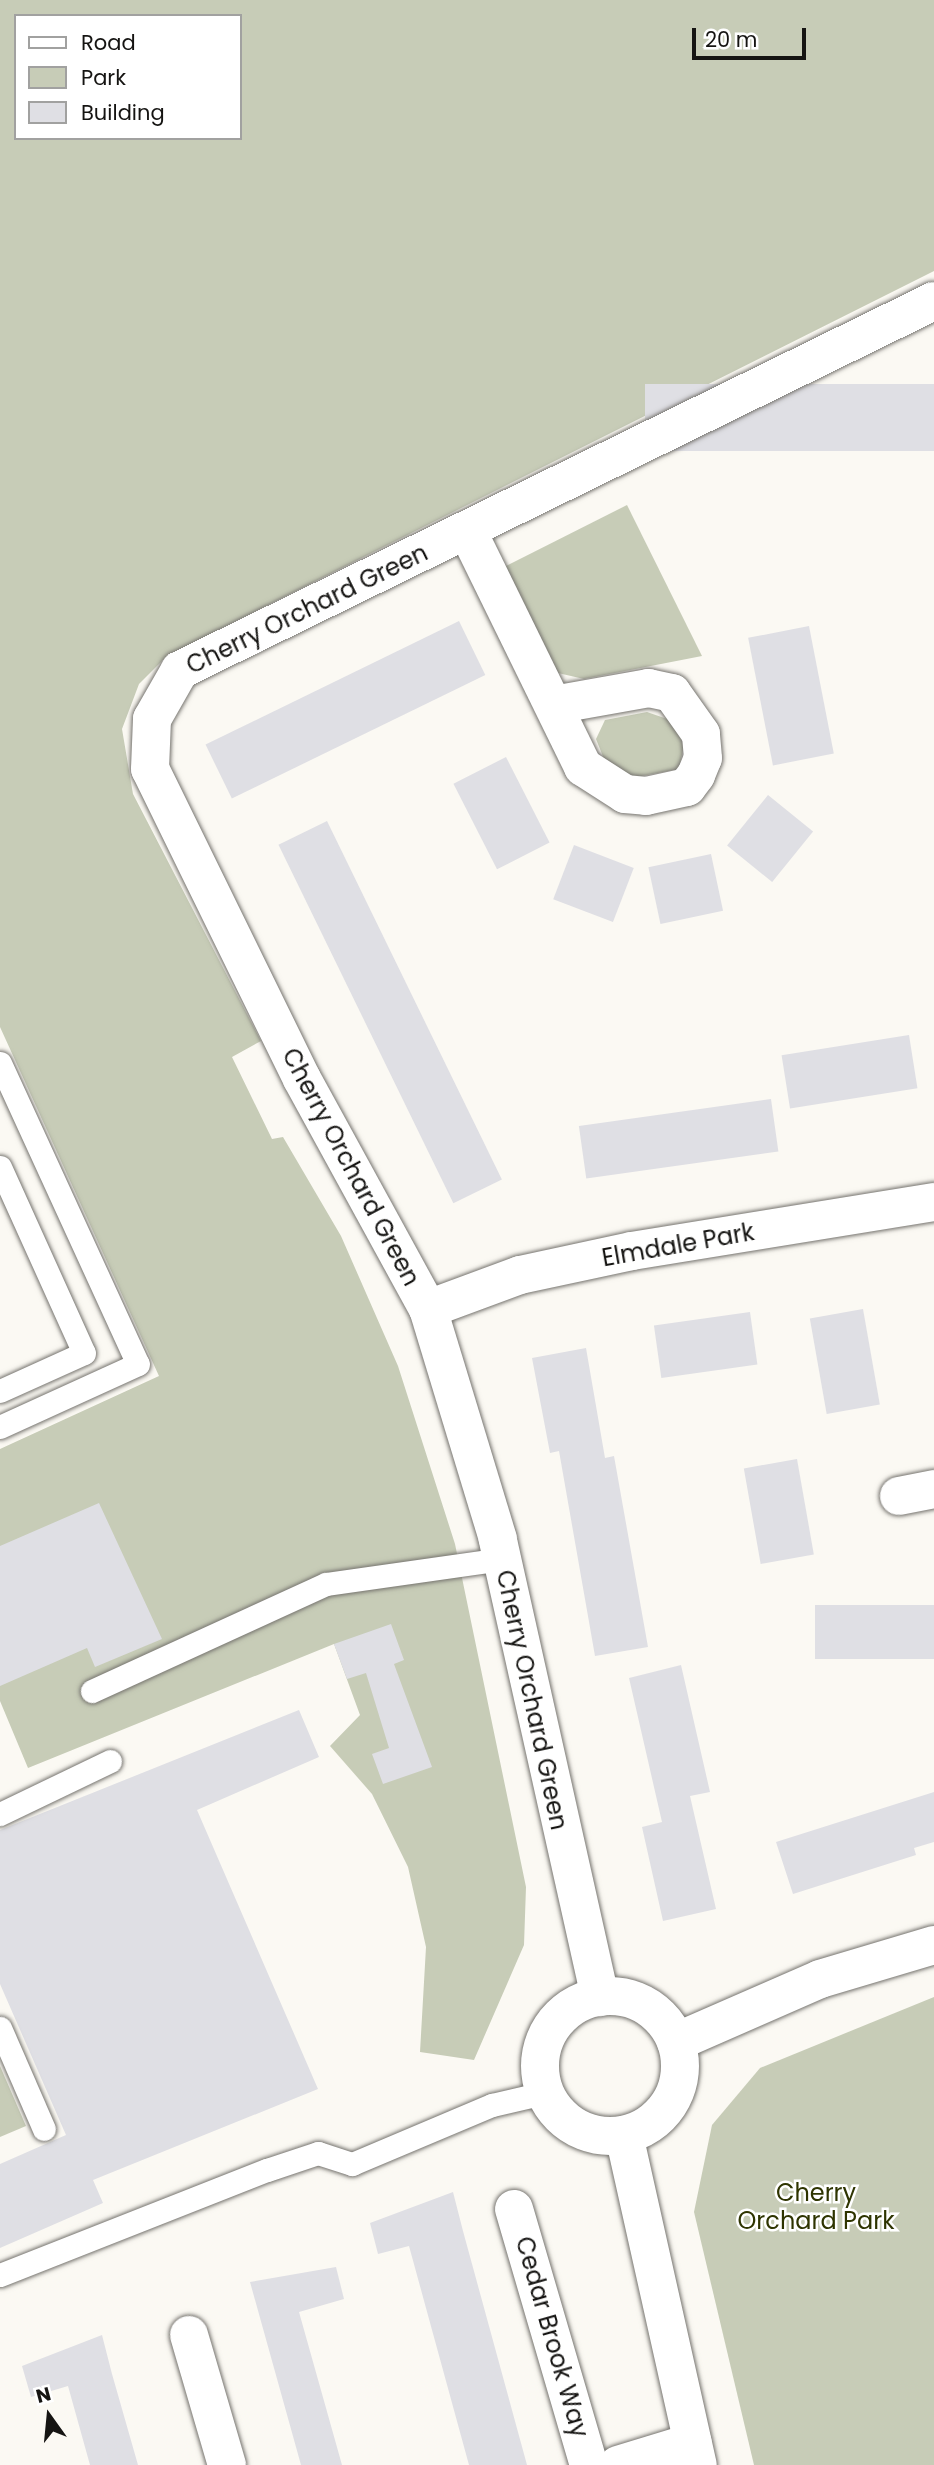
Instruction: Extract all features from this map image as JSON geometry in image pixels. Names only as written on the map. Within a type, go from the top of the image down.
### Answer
[{"type":"street","name":"Cherry Orchard Green","points":[[600,1997],[502,1559],[428,1309],[302,1079],[150,769],[152,719],[180,670],[934,302]]},
{"type":"street","points":[[467,530],[554,705]]},
{"type":"street","name":"Elmdale Park","points":[[428,1309],[520,1275],[607,1256],[934,1202]]},
{"type":"street","points":[[676,2042],[820,1979],[934,1945]]},
{"type":"street","points":[[600,1997],[645,2005],[676,2042],[680,2074],[666,2108],[624,2135],[581,2130],[558,2114],[544,2093],[540,2056],[550,2030],[567,2010],[600,1997]]},
{"type":"street","points":[[618,2465],[695,2454],[624,2135]]},
{"type":"street","name":"Cedar Brook Way","points":[[514,2209],[589,2465]]},
{"type":"street","points":[[190,2335],[227,2465]]},
{"type":"lane","points":[[0,1063],[138,1364],[0,1427]]},
{"type":"lane","points":[[0,1167],[84,1353],[0,1391]]},
{"type":"lane","points":[[92,1691],[326,1584],[502,1559]]},
{"type":"lane","points":[[0,1814],[110,1760]]},
{"type":"lane","points":[[0,2028],[44,2129]]},
{"type":"lane","points":[[0,2275],[279,2166],[318,2153],[352,2164],[492,2105],[544,2093]]},
{"type":"green space","points":[[0,0],[934,0],[934,271],[168,655],[139,684],[122,729],[133,794],[261,1041],[232,1057],[272,1139],[283,1137],[341,1236],[398,1366],[455,1544],[526,1887],[524,1945],[474,2060],[420,2052],[426,1947],[408,1867],[372,1794],[330,1746],[360,1715],[334,1644],[28,1768],[0,1701],[0,1449],[159,1376],[0,1027]]},
{"type":"green space","points":[[627,505],[702,656],[584,679],[558,673],[504,567]]},
{"type":"green space","points":[[647,712],[670,720],[684,745],[679,769],[631,778],[604,759],[596,739],[605,720]]},
{"type":"green space","name":"Cherry Orchard Park","points":[[934,1997],[934,2465],[754,2465],[694,2212],[712,2125],[760,2068]]},
{"type":"green space","points":[[0,2066],[26,2126],[0,2137]]},
{"type":"building","points":[[645,384],[934,384],[934,451],[645,451]]},
{"type":"building","points":[[459,621],[485,675],[232,799],[206,745]]},
{"type":"building","points":[[809,626],[834,754],[773,765],[748,638]]},
{"type":"building","points":[[506,757],[550,843],[497,869],[453,784]]},
{"type":"building","points":[[768,795],[813,832],[772,882],[727,846]]},
{"type":"building","points":[[327,821],[502,1180],[453,1203],[278,845]]},
{"type":"building","points":[[574,845],[634,868],[613,922],[553,899]]},
{"type":"building","points":[[711,854],[723,911],[660,924],[648,867]]},
{"type":"building","points":[[909,1035],[917,1088],[790,1109],[782,1055]]},
{"type":"building","points":[[771,1099],[778,1151],[586,1178],[579,1126]]},
{"type":"building","points":[[863,1309],[880,1405],[827,1414],[810,1318]]},
{"type":"building","points":[[750,1312],[757,1364],[661,1378],[654,1325]]},
{"type":"building","points":[[586,1348],[605,1458],[614,1456],[648,1647],[595,1656],[559,1451],[550,1453],[532,1358]]},
{"type":"building","points":[[797,1459],[814,1555],[761,1564],[744,1468]]},
{"type":"building","points":[[99,1503],[162,1639],[95,1667],[87,1648],[0,1686],[0,1546]]},
{"type":"building","points":[[815,1605],[934,1605],[934,1659],[815,1659]]},
{"type":"building","points":[[391,1624],[404,1660],[394,1664],[432,1767],[383,1784],[372,1754],[389,1748],[366,1673],[347,1679],[334,1644]]},
{"type":"building","points":[[681,1665],[710,1792],[690,1796],[716,1909],[663,1921],[642,1827],[662,1822],[629,1678]]},
{"type":"building","points":[[299,1710],[319,1757],[197,1810],[318,2089],[93,2180],[103,2203],[0,2248],[0,2164],[66,2135],[0,1984],[0,1830]]},
{"type":"building","points":[[934,1792],[934,1842],[914,1848],[916,1855],[793,1894],[776,1842]]},
{"type":"building","points":[[453,2192],[527,2465],[469,2465],[409,2246],[378,2254],[370,2223]]},
{"type":"building","points":[[336,2267],[344,2299],[299,2312],[342,2465],[301,2465],[250,2282]]},
{"type":"building","points":[[102,2335],[138,2465],[90,2465],[68,2386],[31,2397],[22,2366]]}]
